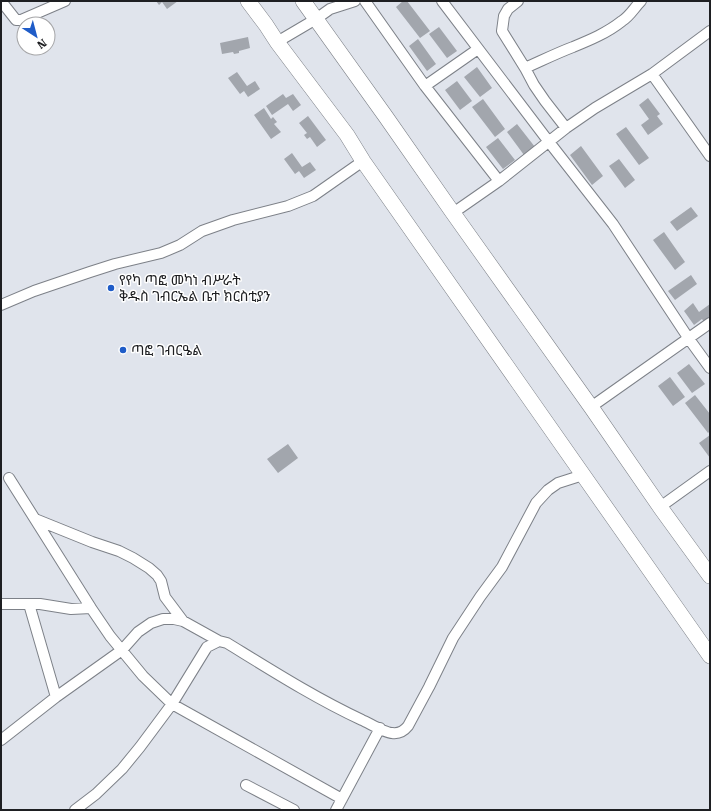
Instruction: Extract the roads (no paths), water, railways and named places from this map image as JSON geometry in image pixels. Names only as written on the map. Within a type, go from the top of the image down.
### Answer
[{"type":"highway","points":[[248,1],[347,135],[363,161],[710,656]]},
{"type":"highway","points":[[303,1],[710,576]]},
{"type":"street","points":[[1,1],[16,20],[21,20],[65,1]]},
{"type":"street","points":[[277,42],[330,9],[355,1]]},
{"type":"street","points":[[365,1],[425,86],[499,181]]},
{"type":"street","points":[[442,1],[611,221],[688,339],[710,368]]},
{"type":"street","points":[[518,1],[508,9],[504,16],[502,30],[534,85],[566,128]]},
{"type":"street","points":[[525,68],[606,32],[631,14],[641,1]]},
{"type":"street","points":[[453,213],[499,181],[566,128],[595,108],[652,74],[710,31]]},
{"type":"street","points":[[425,86],[478,49]]},
{"type":"street","points":[[652,74],[710,156]]},
{"type":"street","points":[[1,305],[34,291],[90,272],[115,264],[161,253],[180,245],[202,231],[233,220],[288,206],[313,196],[363,161]]},
{"type":"street","points":[[591,407],[710,323]]},
{"type":"street","points":[[660,507],[710,471]]},
{"type":"street","points":[[1,740],[56,697],[122,650],[138,632],[151,623],[163,619],[183,621],[219,641],[227,643],[295,685],[335,707],[380,728],[391,733],[403,731],[408,726],[429,687],[453,638],[502,567],[536,503],[548,490],[558,483],[583,476]]},
{"type":"street","points":[[9,478],[90,608],[110,636],[143,676],[172,704],[342,799]]},
{"type":"street","points":[[35,519],[92,542],[119,551],[149,568],[161,581],[165,597],[183,621]]},
{"type":"street","points":[[1,604],[40,604],[71,609],[90,608]]},
{"type":"street","points":[[29,604],[56,697]]},
{"type":"street","points":[[75,810],[96,794],[122,769],[172,704],[206,646],[219,641]]},
{"type":"street","points":[[336,810],[380,728]]},
{"type":"street","points":[[246,785],[294,810]]},
{"type":"place","name":"የየካ ጣፎ መካነ ብሥራት ቅዱስ ገብርኤል ቤተ ክርስቲያን","points":[[111,288]]},
{"type":"place","name":"ጣፎ ገብርዔል","points":[[123,350]]}]
